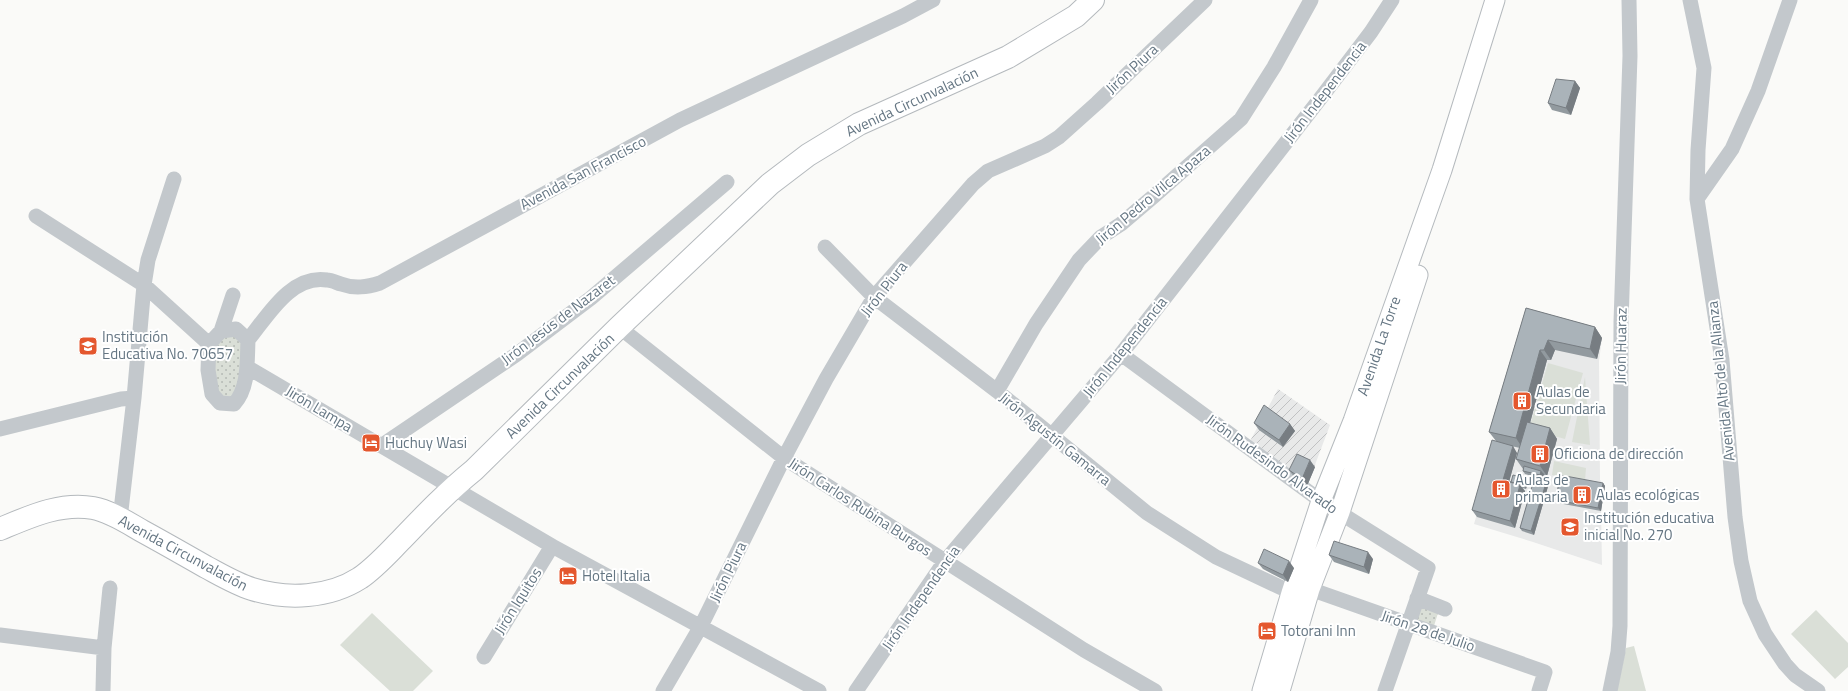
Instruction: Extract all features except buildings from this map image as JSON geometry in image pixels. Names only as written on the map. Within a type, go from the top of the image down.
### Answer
[{"type":"highway","name":"Avenida Circunvalación","points":[[0,529],[50,510],[74,507],[94,508],[120,519],[229,580],[252,589],[287,595],[308,596],[325,593],[360,578],[378,563],[619,327],[770,184],[808,154],[859,124],[1008,57],[1076,16],[1093,0]]},
{"type":"main road","name":"Avenida La Torre","points":[[1280,691],[1303,594],[1321,501],[1353,421],[1442,170],[1495,0]]},
{"type":"main road","name":"Avenida La Torre","points":[[1262,691],[1340,512],[1450,178],[1506,0]]},
{"type":"street","name":"Avenida San Francisco","points":[[248,340],[283,297],[300,285],[319,279],[355,287],[380,283],[680,120],[903,16],[934,0]]},
{"type":"street","name":"Jirón Piura","points":[[663,691],[701,626],[784,458],[826,379],[874,297],[973,184],[988,171],[1045,146],[1059,137],[1205,0]]},
{"type":"street","name":"Jirón Pedro Vilca Apaza","points":[[997,391],[1051,300],[1079,260],[1101,237],[1121,224],[1241,119],[1274,67],[1311,0]]},
{"type":"street","name":"Jirón Independencia","points":[[856,691],[945,561],[1121,354],[1323,95],[1371,32],[1392,0]]},
{"type":"street","name":"Jirón Huaraz","points":[[1610,691],[1618,652],[1620,626],[1621,322],[1630,56],[1629,0]]},
{"type":"street","name":"Avenida Alto de la Alianza","points":[[1690,0],[1704,68],[1698,150],[1697,199],[1722,360],[1735,517],[1744,577],[1757,619],[1777,655],[1795,675],[1818,691]]},
{"type":"street","points":[[1697,199],[1732,149],[1758,91],[1790,0]]},
{"type":"street","points":[[120,519],[134,398],[144,285],[148,260],[174,179]]},
{"type":"street","name":"Jirón Jesús de Nazaret","points":[[381,446],[516,354],[591,298],[727,182]]},
{"type":"street","points":[[36,216],[144,285],[209,344]]},
{"type":"street","name":"Jirón Agustín Gamarra","points":[[825,246],[874,297],[997,391],[1146,513],[1216,557],[1303,594]]},
{"type":"street","points":[[221,331],[236,329],[248,340],[247,367],[241,396],[234,404],[220,403],[212,394],[208,370],[209,344],[221,331],[233,295]]},
{"type":"street","name":"Jirón Carlos Rubina Burgos","points":[[619,327],[784,458],[1084,650],[1155,691]]},
{"type":"street","name":"Jirón Rudesindo Alvarado","points":[[1121,354],[1321,501],[1428,568],[1417,598]]},
{"type":"street","name":"Jirón Lampa","points":[[247,367],[552,546],[819,691]]},
{"type":"street","points":[[0,429],[121,399],[134,398]]},
{"type":"street","name":"Jirón Iquitos","points":[[484,656],[552,546]]},
{"type":"street","points":[[103,691],[104,648],[110,588]]},
{"type":"street","name":"Jirón 28 de Julio","points":[[1303,594],[1408,624],[1545,672],[1539,691]]},
{"type":"street","points":[[1385,691],[1417,598],[1445,609]]},
{"type":"street","points":[[0,635],[104,648]]},
{"type":"shaded area","points":[[1534,319],[1602,338],[1599,361],[1600,480],[1605,486],[1601,511],[1602,565],[1474,524]]},
{"type":"shaded area","points":[[222,332],[247,340],[240,396],[220,403],[210,345]]},
{"type":"shaded area","points":[[1548,363],[1583,373],[1565,439],[1529,429]]},
{"type":"shaded area","points":[[1585,377],[1590,445],[1572,442]]},
{"type":"shaded area","points":[[1278,389],[1330,425],[1307,486],[1249,443]]},
{"type":"shaded area","points":[[1554,461],[1586,468],[1585,481],[1552,475]]},
{"type":"shaded area","points":[[1421,607],[1438,613],[1434,626],[1417,620]]},
{"type":"shaded area","points":[[1816,610],[1848,643],[1848,667],[1835,679],[1791,634]]},
{"type":"shaded area","points":[[372,613],[433,671],[413,691],[390,691],[340,645]]},
{"type":"shaded area","points":[[1634,646],[1646,691],[1617,691],[1626,648]]},
{"type":"place","name":"Institución Educativa No. 70657","points":[[88,346]]},
{"type":"place","name":"Aulas de Secundaria","points":[[1522,401]]},
{"type":"place","name":"Huchuy Wasi","points":[[371,443]]},
{"type":"place","name":"Oficiona de dirección","points":[[1540,454]]},
{"type":"place","name":"Aulas de primaria","points":[[1501,489]]},
{"type":"place","name":"Aulas ecológicas","points":[[1582,495]]},
{"type":"place","name":"Institución educativa inicial No. 270","points":[[1570,527]]},
{"type":"place","name":"Hotel Italia","points":[[568,576]]},
{"type":"place","name":"Totorani Inn","points":[[1267,631]]}]
